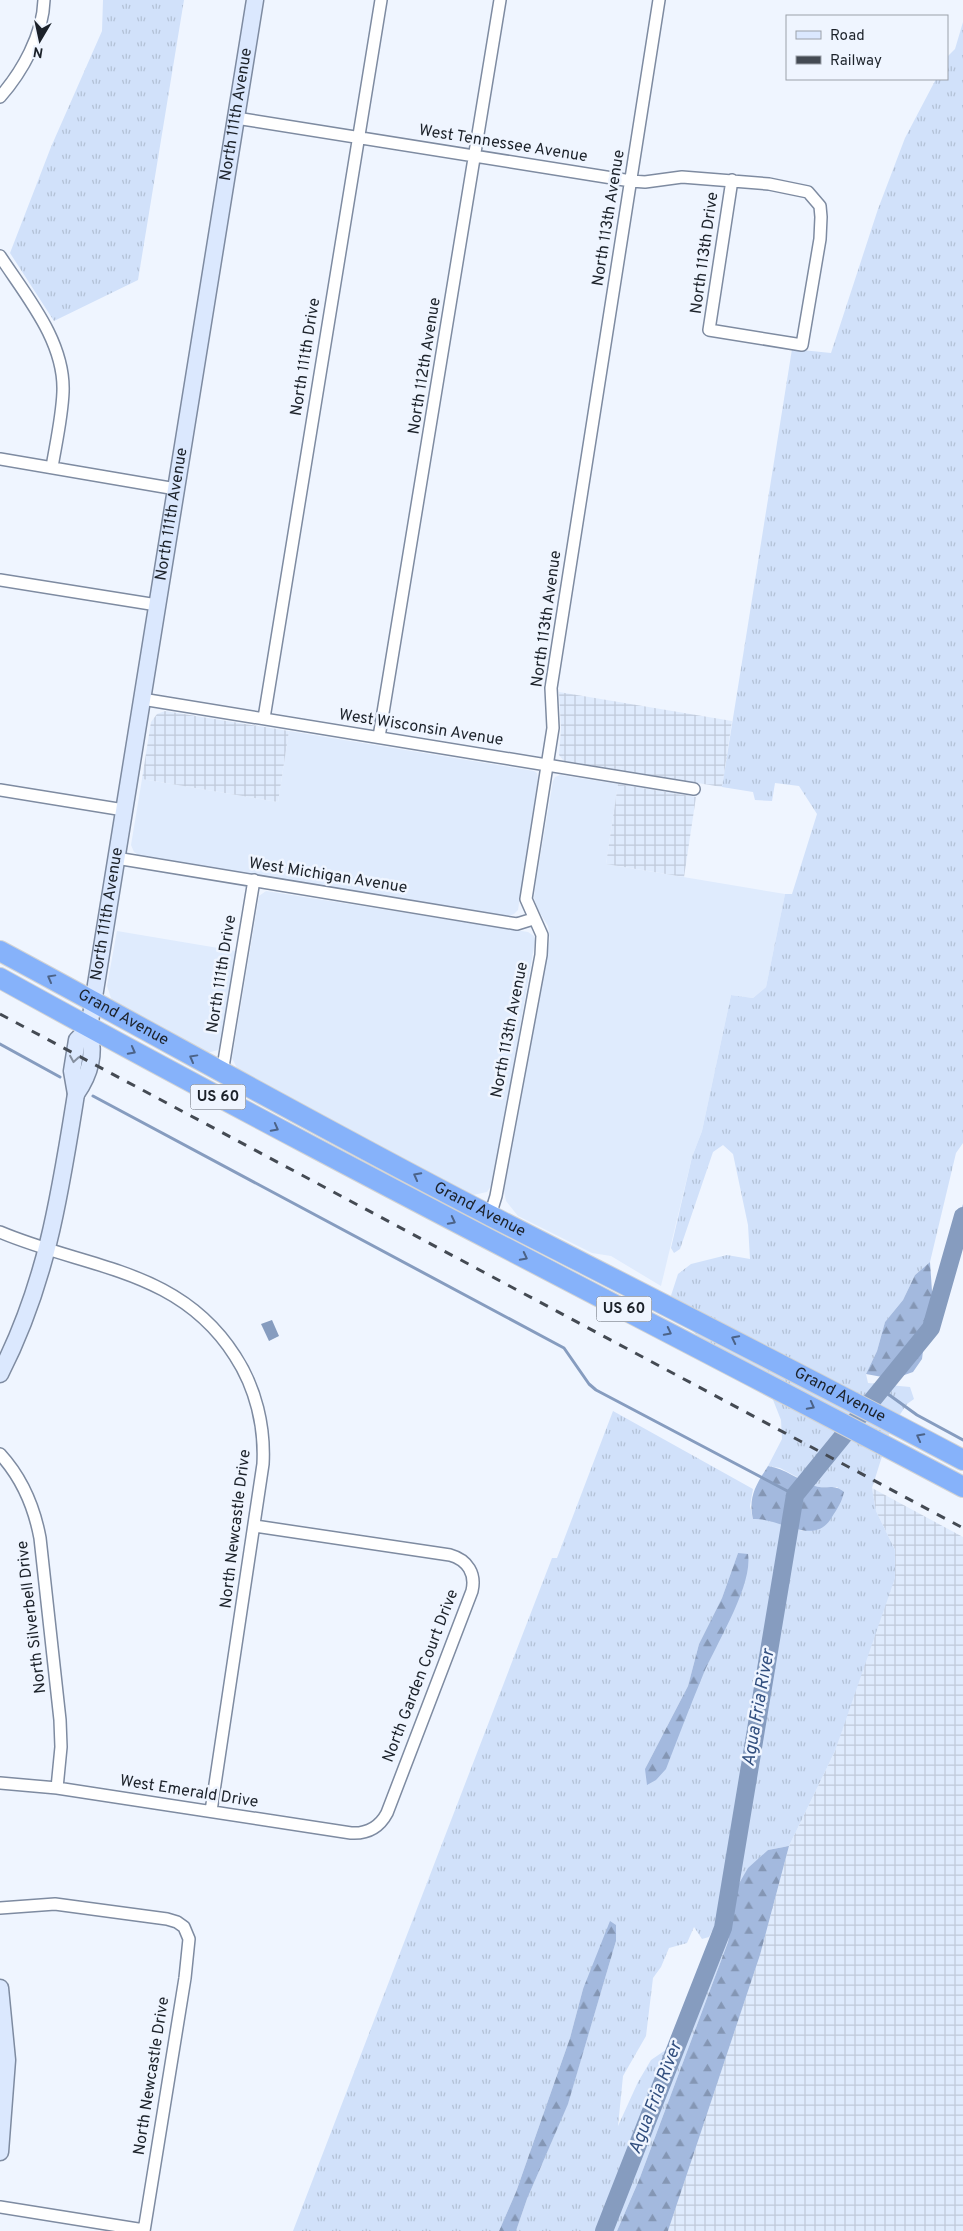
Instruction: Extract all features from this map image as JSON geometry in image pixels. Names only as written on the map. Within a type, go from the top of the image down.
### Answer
[{"type":"highway","name":"Grand Avenue","points":[[0,951],[222,1073],[491,1216],[778,1361],[963,1460]]},
{"type":"highway","name":"Grand Avenue","points":[[0,978],[89,1028],[480,1235],[963,1487]]},
{"type":"street","points":[[0,97],[27,58],[39,26],[44,0]]},
{"type":"street","name":"North 111th Avenue","points":[[0,1374],[32,1302],[48,1251],[76,1094],[88,1078],[93,1045],[89,1028],[93,1002],[255,0]]},
{"type":"street","name":"North 111th Drive","points":[[264,718],[380,0]]},
{"type":"street","name":"North 112th Avenue","points":[[379,737],[476,157],[500,0]]},
{"type":"street","name":"North 113th Avenue","points":[[480,1235],[491,1216],[541,955],[543,941],[526,899],[553,728],[552,688],[659,0]]},
{"type":"street","name":"West Tennessee Avenue","points":[[236,118],[631,181],[645,182],[682,177],[732,180],[794,188],[808,192],[820,206],[820,239],[802,344]]},
{"type":"street","name":"North 113th Drive","points":[[732,180],[709,330],[802,344]]},
{"type":"street","points":[[0,256],[45,325],[58,352],[63,392],[52,468]]},
{"type":"street","points":[[0,459],[176,489]]},
{"type":"street","points":[[0,580],[157,605]]},
{"type":"street","name":"West Wisconsin Avenue","points":[[142,699],[694,789]]},
{"type":"street","points":[[0,790],[124,810]]},
{"type":"street","name":"West Michigan Avenue","points":[[116,858],[518,924],[533,919]]},
{"type":"street","name":"North 111th Drive","points":[[222,1073],[254,880]]},
{"type":"street","name":"North Newcastle Drive","points":[[0,1232],[48,1251],[102,1265],[159,1287],[182,1300],[203,1316],[227,1343],[245,1371],[253,1390],[260,1422],[263,1464],[210,1811]]},
{"type":"street","name":"North Silverbell Drive","points":[[0,1454],[13,1468],[24,1487],[37,1522],[40,1538],[60,1720],[58,1788]]},
{"type":"street","name":"North Garden Court Drive","points":[[255,1526],[450,1555],[460,1559],[470,1569],[473,1579],[472,1591],[387,1813],[372,1830]]},
{"type":"street","name":"West Emerald Drive","points":[[0,1783],[58,1788],[351,1833],[372,1830]]},
{"type":"street","name":"North Newcastle Drive","points":[[0,1908],[40,1904],[79,1906],[167,1919],[184,1927],[190,1946],[144,2230]]},
{"type":"street","points":[[0,1988],[7,2060],[0,2152]]},
{"type":"street","points":[[0,2208],[144,2230]]},
{"type":"shaded area","points":[[559,692],[732,721],[722,787],[564,761],[559,755],[561,729]]},
{"type":"shaded area","points":[[165,711],[289,731],[278,802],[142,779],[151,722],[157,714]]},
{"type":"shaded area","points":[[289,731],[537,773],[538,778],[518,910],[509,916],[139,856],[134,852],[131,845],[142,779],[278,802]]},
{"type":"shaded area","points":[[560,775],[618,784],[606,864],[785,894],[766,987],[753,998],[731,995],[702,1131],[692,1157],[661,1286],[611,1256],[592,1253],[518,1216],[506,1201],[504,1191],[550,938],[548,926],[538,910],[534,898],[553,781],[555,777]]},
{"type":"shaded area","points":[[618,784],[696,797],[684,877],[606,864]]},
{"type":"shaded area","points":[[266,891],[528,932],[534,936],[535,941],[493,1183],[487,1192],[473,1195],[239,1072],[232,1058],[259,896]]},
{"type":"shaded area","points":[[117,931],[236,951],[221,1046],[218,1050],[207,1053],[112,1001],[107,986]]},
{"type":"shaded area","points":[[272,1320],[279,1336],[269,1341],[261,1324]]},
{"type":"shaded area","points":[[872,1488],[963,1537],[963,2231],[668,2231],[760,1955],[789,1846],[835,1751],[895,1550],[876,1511]]},
{"type":"green space","points":[[103,0],[184,0],[138,280],[54,321],[10,253],[51,147],[102,31]]},
{"type":"green space","points":[[963,22],[963,1143],[956,1153],[930,1262],[915,1275],[903,1300],[885,1322],[877,1351],[866,1374],[868,1383],[910,1387],[914,1399],[907,1404],[891,1428],[872,1488],[876,1511],[895,1550],[895,1578],[835,1751],[789,1846],[768,1850],[737,1887],[728,1942],[639,2180],[617,2231],[516,2231],[527,2199],[568,2103],[616,1941],[583,1989],[570,2038],[516,2192],[499,2231],[293,2231],[552,1558],[557,1558],[613,1411],[753,1489],[750,1506],[753,1519],[764,1518],[803,1531],[838,1487],[816,1487],[780,1468],[768,1466],[782,1439],[781,1420],[762,1372],[698,1336],[667,1308],[678,1274],[691,1264],[727,1255],[750,1259],[748,1225],[733,1154],[723,1145],[713,1152],[680,1249],[674,1253],[671,1248],[692,1157],[702,1131],[731,995],[753,998],[766,987],[785,894],[792,894],[817,814],[799,786],[775,783],[772,801],[755,800],[753,792],[722,787],[792,349],[831,353],[878,209],[905,138],[935,80],[948,80],[948,56],[955,49]],"holes":[[[738,1553],[742,1590],[703,1674],[645,1769],[688,1686],[699,1644],[722,1598]],[[694,1927],[702,1939],[709,1937],[712,1931],[724,1936],[689,2034],[651,2060],[638,2082],[618,2126],[623,2076],[646,2036],[653,1978],[661,1967],[669,1948],[687,1943]]]},
{"type":"green space","points":[[963,1204],[963,1245],[941,1300],[944,1271]]},
{"type":"green space","points":[[930,1262],[933,1306],[925,1335],[922,1359],[913,1372],[893,1379],[866,1374],[877,1351],[885,1322],[903,1300],[915,1275]]},
{"type":"green space","points":[[768,1466],[815,1486],[833,1487],[844,1492],[832,1517],[825,1526],[816,1530],[806,1531],[774,1522],[753,1519],[752,1498]]},
{"type":"green space","points":[[738,1553],[748,1554],[745,1582],[739,1598],[703,1675],[666,1769],[656,1780],[647,1785],[645,1769],[688,1686],[699,1644],[722,1598]]},
{"type":"green space","points":[[789,1846],[760,1955],[668,2231],[617,2231],[639,2180],[728,1942],[737,1887],[748,1868],[768,1850]]},
{"type":"green space","points":[[610,1921],[616,1925],[616,1941],[568,2104],[527,2199],[516,2231],[499,2231],[516,2192],[570,2038],[583,1989]]},
{"type":"waterway","points":[[0,1044],[60,1077]]},
{"type":"waterway","points":[[93,1096],[564,1348],[589,1384],[596,1390],[795,1495]]},
{"type":"waterway","name":"Agua Fria River","points":[[604,2231],[723,1928],[795,1495],[931,1328],[963,1216]]},
{"type":"waterway","points":[[881,1389],[917,1415],[963,1440]]},
{"type":"railway","points":[[0,1014],[963,1528]]}]
